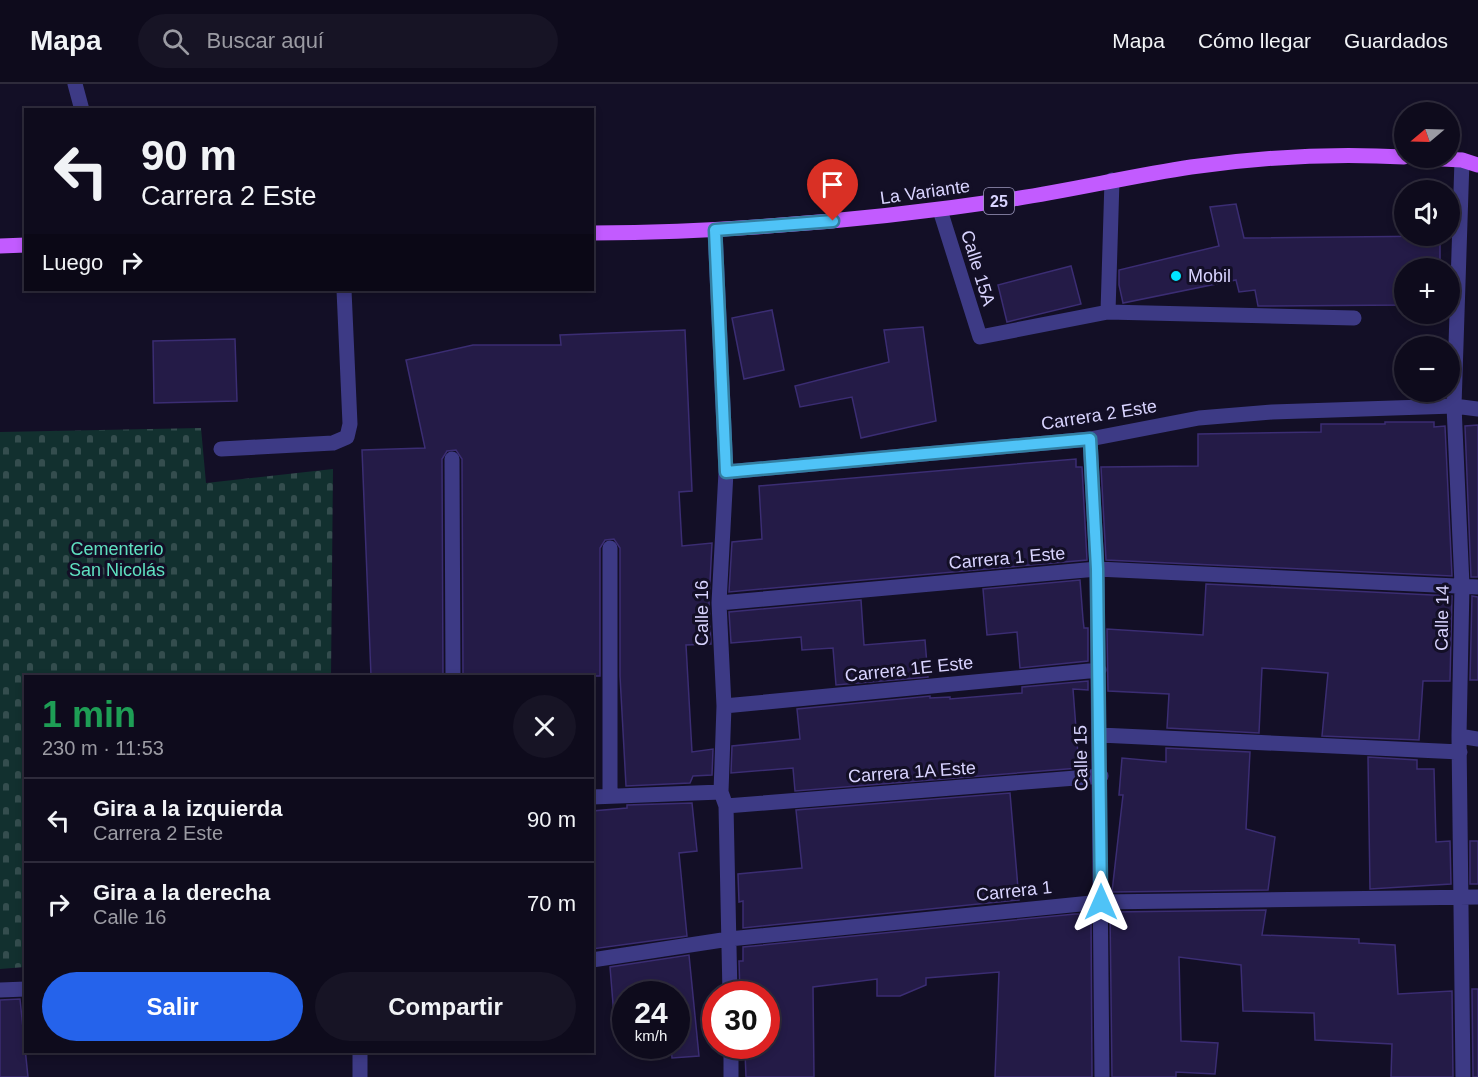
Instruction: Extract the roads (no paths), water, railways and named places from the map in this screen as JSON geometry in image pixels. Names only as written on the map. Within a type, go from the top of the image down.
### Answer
[{"type":"main road","name":"La Variante","points":[[594,233],[715,230],[891,217],[1194,167],[1327,154],[1394,156]]},
{"type":"main road","points":[[1462,160],[1478,165]]},
{"type":"main road","points":[[0,246],[24,244]]},
{"type":"street","points":[[75,84],[81,108]]},
{"type":"street","name":"Calle 14","points":[[1462,160],[1454,406],[1462,585],[1460,897],[1463,1077]]},
{"type":"street","points":[[1112,180],[1108,312],[1354,318]]},
{"type":"street","name":"Calle 15A","points":[[940,210],[980,337],[1108,312]]},
{"type":"street","name":"Calle 16","points":[[715,230],[726,472],[719,603],[724,706],[723,799],[730,981]]},
{"type":"street","points":[[221,449],[333,443],[347,437],[350,424],[344,291]]},
{"type":"street","name":"Carrera 2 Este","points":[[726,472],[1090,439],[1199,418],[1272,412],[1454,406],[1478,409]]},
{"type":"street","name":"Calle 15","points":[[1090,439],[1097,569],[1101,776],[1102,1077]]},
{"type":"street","points":[[452,459],[453,675]]},
{"type":"street","points":[[610,548],[610,796]]},
{"type":"street","name":"Carrera 1 Este","points":[[719,603],[1097,569],[1478,587]]},
{"type":"street","name":"Carrera 1E Este","points":[[724,706],[1099,670]]},
{"type":"street","points":[[1100,735],[1460,744],[1478,739]]},
{"type":"street","name":"Carrera 1A Este","points":[[594,797],[723,799],[1101,776]]},
{"type":"street","name":"Carrera 1","points":[[594,960],[729,939],[1101,902],[1478,897]]},
{"type":"street","points":[[0,990],[24,989]]},
{"type":"street","points":[[360,1053],[360,1077]]},
{"type":"street","points":[[731,1059],[731,1077]]},
{"type":"place","name":"Mobil","points":[[1176,276]]},
{"type":"park label","name":"Cementerio San Nicolás","points":[[117,559]]}]
